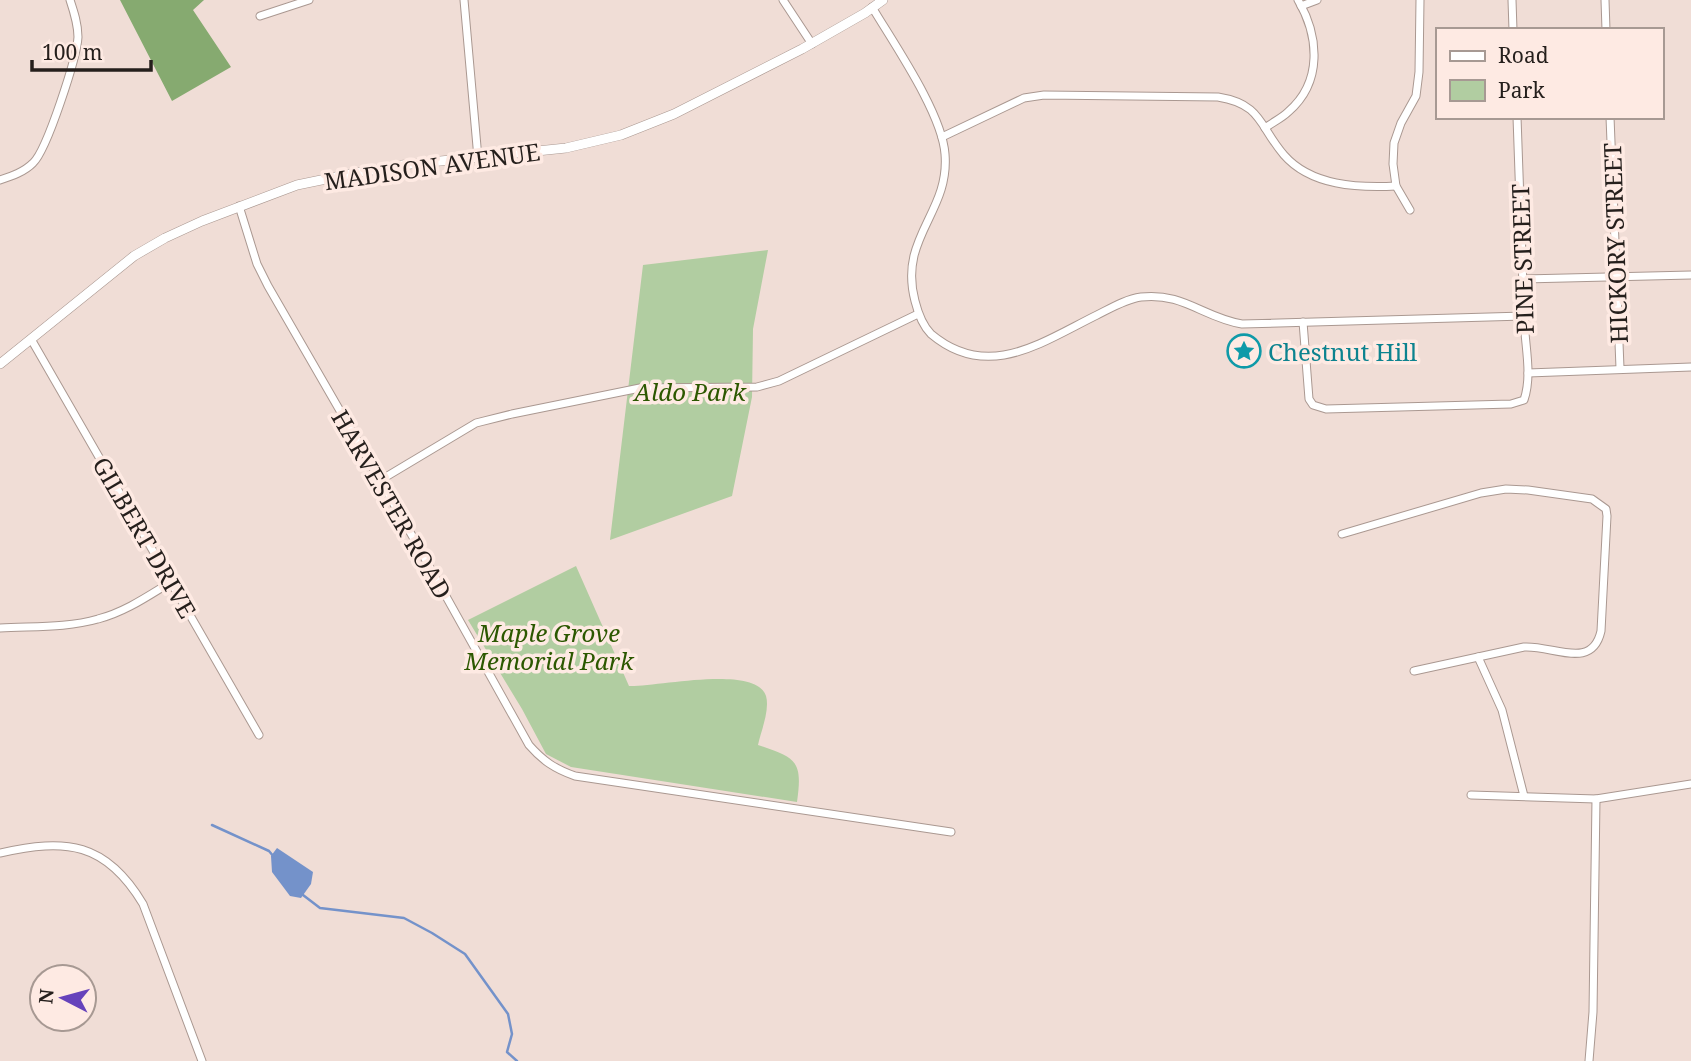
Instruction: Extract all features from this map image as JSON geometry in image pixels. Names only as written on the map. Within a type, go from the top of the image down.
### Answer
[{"type":"street","points":[[0,180],[20,173],[35,162],[48,136],[76,51],[78,24],[70,0]]},
{"type":"street","points":[[260,16],[309,0]]},
{"type":"street","points":[[464,0],[478,158]]},
{"type":"street","points":[[783,0],[812,44]]},
{"type":"street","name":"MADISON AVENUE","points":[[0,364],[134,256],[164,238],[239,206],[296,185],[355,173],[577,147],[645,127],[812,44],[883,0]]},
{"type":"street","points":[[1265,128],[1302,98],[1311,79],[1315,63],[1314,39],[1299,3],[1317,0]]},
{"type":"street","points":[[1410,210],[1396,186],[1394,143],[1401,122],[1416,96],[1420,0]]},
{"type":"street","points":[[1512,0],[1513,28]]},
{"type":"street","points":[[1605,0],[1606,28]]},
{"type":"street","points":[[872,7],[934,115],[942,137],[946,155],[942,187],[935,208],[917,241],[911,267],[911,285],[918,314],[927,330],[952,348],[974,356],[991,358],[1010,355],[1138,297],[1156,296],[1179,300],[1227,321],[1242,324],[1524,316]]},
{"type":"street","points":[[942,137],[1024,98],[1067,93],[1218,97],[1237,100],[1248,106],[1285,157],[1322,180],[1355,186],[1396,186]]},
{"type":"street","name":"PINE STREET","points":[[1303,322],[1309,399],[1313,405],[1326,409],[1511,404],[1524,400],[1528,373],[1517,119]]},
{"type":"street","name":"HICKORY STREET","points":[[1611,119],[1619,368]]},
{"type":"street","name":"HARVESTER ROAD","points":[[239,206],[257,264],[268,286],[529,745],[544,761],[575,776],[951,832]]},
{"type":"street","points":[[1524,279],[1691,275]]},
{"type":"street","points":[[379,481],[476,424],[640,388],[757,387],[779,381],[918,314]]},
{"type":"street","name":"GILBERT DRIVE","points":[[31,339],[259,735]]},
{"type":"street","points":[[1528,373],[1691,367]]},
{"type":"street","points":[[1342,534],[1481,493],[1506,489],[1528,489],[1599,502],[1606,509],[1599,641],[1584,654],[1532,646],[1414,671]]},
{"type":"street","points":[[0,628],[98,620],[128,608],[171,582]]},
{"type":"street","points":[[1478,657],[1502,710],[1524,796]]},
{"type":"street","points":[[1471,795],[1596,799],[1691,784]]},
{"type":"street","points":[[1589,1061],[1596,799]]},
{"type":"street","points":[[0,853],[35,845],[60,844],[80,848],[102,859],[131,884],[144,904],[202,1061]]},
{"type":"green space","points":[[120,0],[204,0],[193,10],[231,67],[172,101]]},
{"type":"green space","name":"Aldo Park","points":[[768,250],[753,329],[752,397],[732,496],[610,540],[643,265]]},
{"type":"green space","name":"Maple Grove Memorial Park","points":[[576,566],[629,686],[725,679],[758,686],[767,702],[758,745],[781,753],[794,763],[799,777],[797,802],[571,767],[546,754],[468,620]]},
{"type":"water","points":[[277,848],[313,872],[311,884],[301,898],[290,896],[272,872],[271,856]]},
{"type":"waterway","points":[[212,825],[269,851],[274,857]]},
{"type":"waterway","points":[[303,895],[320,908],[404,918],[465,954],[508,1014],[512,1034],[507,1052],[517,1061]]},
{"type":"place","name":"Chestnut Hill","points":[[1244,351]]}]
